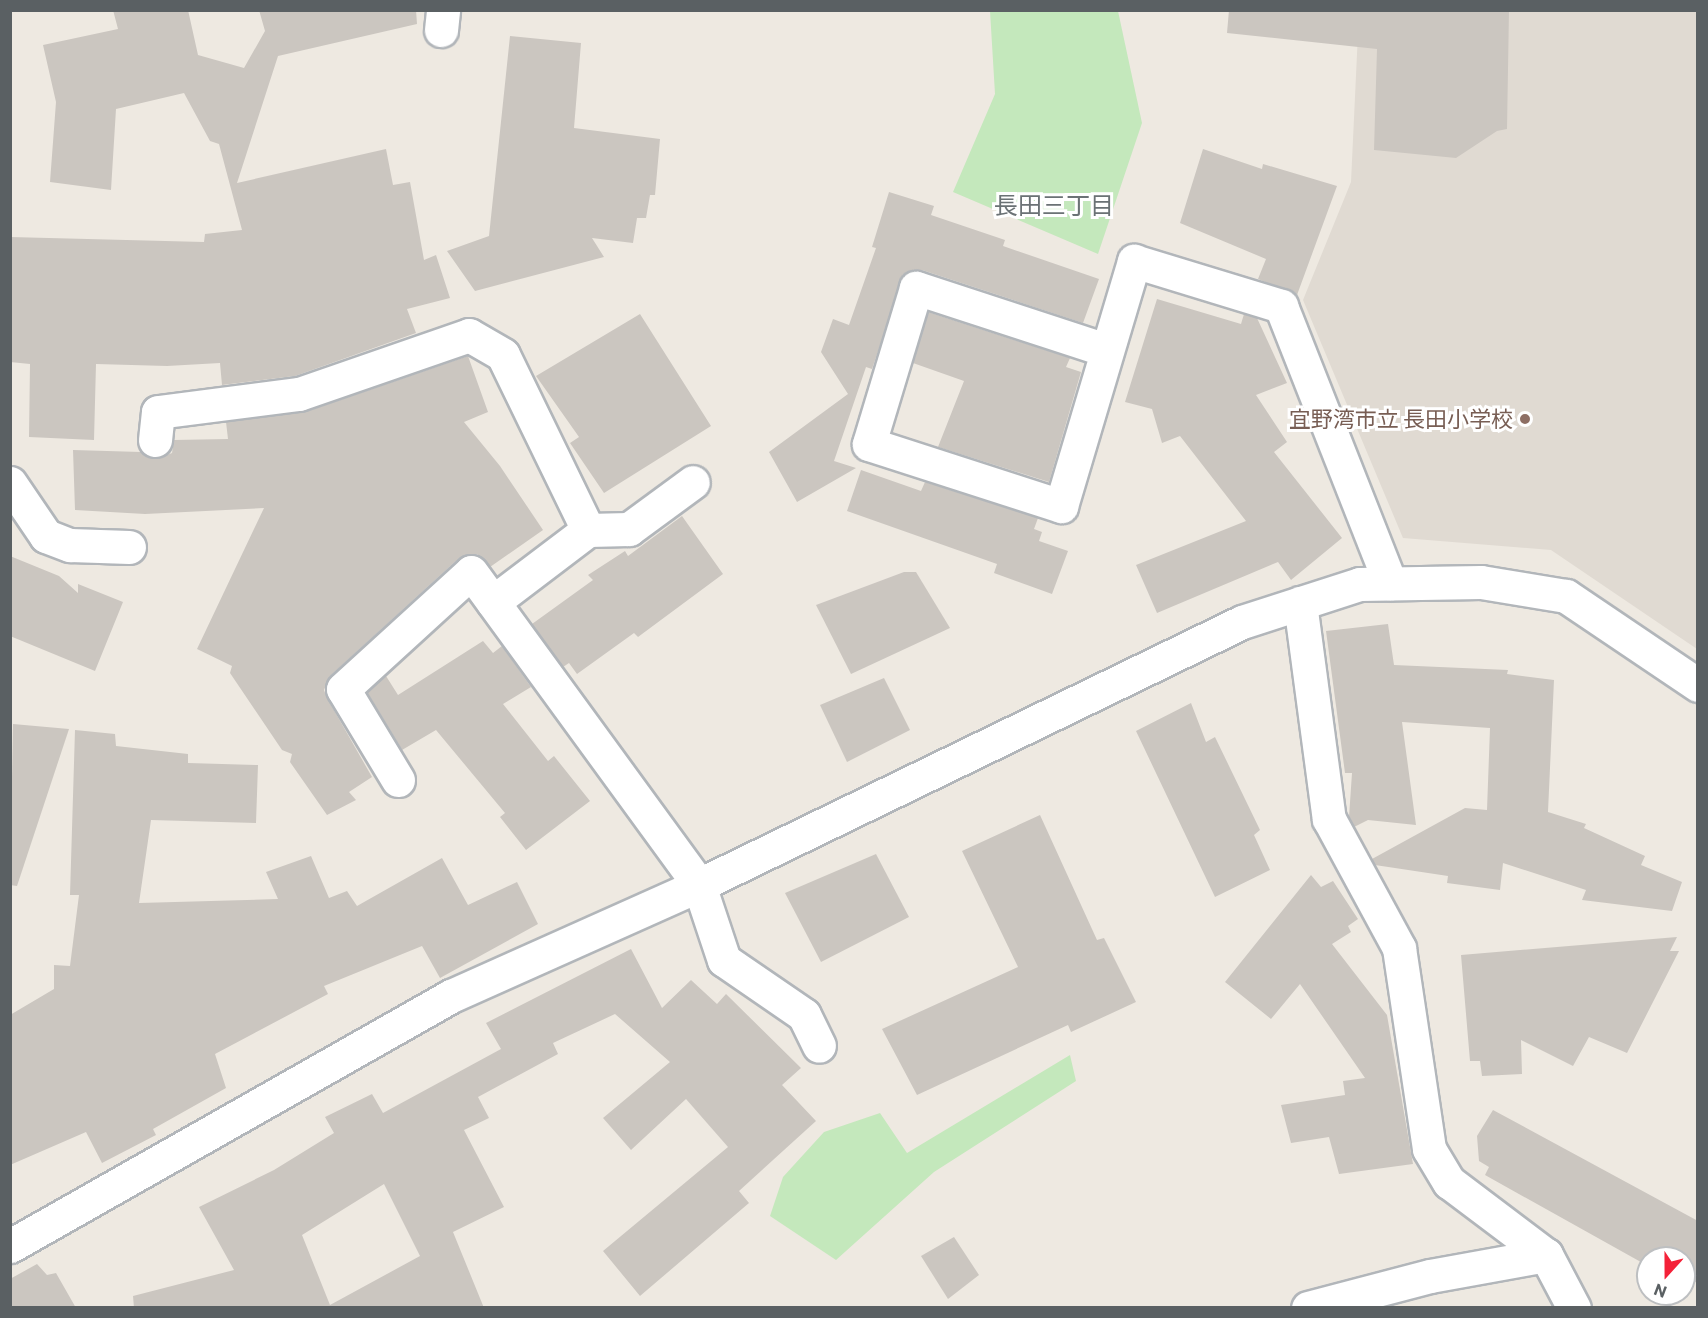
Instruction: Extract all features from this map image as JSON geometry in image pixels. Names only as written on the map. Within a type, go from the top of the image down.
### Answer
[{"type":"street","points":[[1106,350],[916,288],[869,444],[1061,506],[1134,261],[1281,306],[1390,583]]},
{"type":"street","points":[[155,440],[158,412],[298,393],[469,335],[503,355],[588,530]]},
{"type":"street","points":[[493,602],[588,530],[629,529],[693,482]]},
{"type":"street","points":[[10,483],[46,536],[70,544],[129,547]]},
{"type":"street","points":[[398,780],[343,689],[471,572],[699,885],[724,960],[804,1015],[819,1046]]},
{"type":"street","points":[[10,1246],[451,996],[699,885],[1242,622],[1360,584],[1481,582],[1566,596],[1698,686]]},
{"type":"street","points":[[1300,603],[1329,819],[1399,948],[1429,1149],[1449,1182],[1546,1255],[1574,1308]]},
{"type":"street","points":[[1308,1308],[1430,1276],[1546,1255]]},
{"type":"shaded area","name":"宜野湾市立 長田小学校","points":[[1359,11],[1697,11],[1697,649],[1551,550],[1403,538],[1303,300],[1351,182]]},
{"type":"green space","points":[[990,11],[1118,11],[1142,123],[1098,254],[953,192],[995,94]]},
{"type":"green space","points":[[1070,1055],[1076,1081],[934,1172],[836,1260],[770,1216],[783,1177],[824,1132],[880,1113],[907,1153]]},
{"type":"building","points":[[113,10],[188,10],[198,55],[244,68],[265,31],[259,10],[416,10],[417,24],[278,56],[237,183],[386,149],[393,185],[410,182],[424,260],[436,255],[450,298],[407,309],[416,333],[295,376],[222,385],[220,363],[167,366],[96,364],[94,440],[29,437],[30,364],[10,362],[10,237],[204,242],[205,234],[242,230],[219,144],[210,141],[184,93],[116,109],[111,190],[50,182],[56,102],[43,45],[118,29]]},
{"type":"building","points":[[1229,10],[1509,10],[1507,129],[1497,131],[1456,158],[1374,150],[1377,49],[1227,33]]},
{"type":"building","points":[[510,36],[581,43],[574,128],[660,139],[655,195],[650,195],[646,218],[637,218],[633,243],[592,238],[604,257],[475,291],[447,251],[489,236]]},
{"type":"building","points":[[1203,149],[1262,169],[1263,164],[1337,186],[1297,295],[1258,279],[1266,259],[1180,223]]},
{"type":"building","points":[[889,192],[934,206],[931,215],[1005,240],[1003,246],[1099,279],[1083,323],[922,270],[904,274],[872,369],[866,367],[834,461],[856,468],[797,502],[769,452],[848,394],[821,352],[833,319],[849,325],[876,248],[872,247]]},
{"type":"building","points":[[1157,299],[1241,324],[1244,314],[1257,318],[1287,383],[1256,395],[1287,442],[1274,452],[1342,538],[1291,580],[1278,562],[1157,613],[1136,565],[1246,521],[1180,436],[1162,443],[1152,409],[1125,402]]},
{"type":"building","points":[[928,312],[1070,358],[1066,367],[1081,372],[1049,482],[938,447],[964,381],[913,363]]},
{"type":"building","points":[[640,314],[711,426],[604,493],[570,443],[579,437],[536,376]]},
{"type":"building","points":[[468,356],[488,412],[464,422],[500,466],[543,530],[490,567],[477,554],[459,558],[330,676],[324,690],[327,698],[372,777],[349,792],[356,800],[327,815],[290,762],[292,754],[282,750],[230,673],[232,666],[197,649],[264,508],[145,514],[75,510],[73,450],[141,452],[152,459],[162,457],[172,453],[174,440],[228,439],[226,422],[305,412]]},
{"type":"building","points":[[861,470],[921,491],[925,482],[1038,518],[1034,529],[1042,532],[1039,541],[1068,551],[1052,594],[994,573],[997,564],[847,511]]},
{"type":"building","points":[[682,516],[723,574],[638,637],[634,633],[577,674],[569,663],[563,667],[532,624],[593,580],[588,575],[625,551],[628,556]]},
{"type":"building","points":[[10,556],[59,576],[78,593],[78,584],[123,602],[95,671],[10,636]]},
{"type":"building","points":[[904,572],[916,572],[950,628],[851,674],[816,605]]},
{"type":"building","points":[[1388,624],[1394,665],[1508,670],[1507,674],[1554,680],[1548,812],[1586,824],[1584,828],[1645,856],[1641,865],[1682,882],[1672,911],[1582,900],[1586,890],[1503,863],[1500,890],[1447,883],[1448,876],[1375,865],[1372,859],[1465,808],[1487,810],[1490,728],[1402,722],[1416,825],[1368,820],[1354,827],[1349,817],[1352,773],[1345,773],[1326,631]]},
{"type":"building","points":[[483,641],[493,653],[502,646],[531,687],[503,704],[548,761],[554,756],[590,801],[526,850],[500,817],[505,813],[436,730],[402,750],[367,692],[386,676],[398,695]]},
{"type":"building","points":[[884,678],[910,730],[847,762],[820,705]]},
{"type":"building","points":[[1191,703],[1206,742],[1215,737],[1260,830],[1254,835],[1270,870],[1215,897],[1136,731]]},
{"type":"building","points":[[13,724],[69,729],[17,886],[10,885]]},
{"type":"building","points":[[75,730],[115,734],[116,746],[188,754],[188,763],[258,765],[256,823],[151,820],[139,903],[278,899],[266,872],[311,856],[329,898],[347,891],[357,906],[442,858],[468,905],[517,882],[538,924],[440,978],[422,946],[324,986],[328,994],[215,1054],[226,1088],[153,1129],[156,1135],[102,1163],[86,1132],[10,1165],[10,1015],[54,989],[54,965],[70,966],[79,895],[70,895]]},
{"type":"building","points":[[1040,815],[1097,940],[1104,938],[1136,1002],[1071,1032],[1068,1025],[917,1095],[882,1029],[1018,967],[962,851]]},
{"type":"building","points":[[876,854],[909,917],[821,962],[785,893]]},
{"type":"building","points":[[1311,875],[1321,887],[1333,881],[1358,919],[1348,926],[1351,932],[1332,944],[1387,1015],[1413,1164],[1339,1174],[1329,1137],[1291,1143],[1281,1105],[1345,1095],[1343,1081],[1365,1078],[1300,984],[1271,1019],[1225,982]]},
{"type":"building","points":[[1677,937],[1670,951],[1679,951],[1627,1053],[1589,1037],[1573,1066],[1521,1040],[1522,1074],[1482,1076],[1480,1061],[1470,1061],[1461,955]]},
{"type":"building","points":[[631,949],[662,1008],[691,980],[717,1004],[726,994],[801,1068],[782,1085],[816,1121],[739,1191],[749,1203],[640,1296],[603,1251],[728,1147],[686,1099],[631,1150],[603,1118],[670,1062],[615,1014],[553,1043],[558,1054],[478,1097],[489,1118],[464,1130],[504,1207],[453,1232],[484,1308],[134,1308],[133,1296],[234,1270],[199,1207],[274,1170],[334,1133],[325,1117],[372,1094],[383,1113],[501,1049],[486,1023]],"holes":[[[384,1184],[420,1256],[330,1305],[302,1235]]]},
{"type":"building","points":[[1493,1110],[1698,1221],[1698,1283],[1696,1282],[1696,1246],[1636,1246],[1636,1259],[1485,1175],[1489,1167],[1479,1161],[1477,1136]]},
{"type":"building","points":[[954,1237],[979,1275],[948,1299],[921,1256]]},
{"type":"building","points":[[37,1264],[47,1275],[56,1273],[76,1308],[10,1308],[10,1279]]},
{"type":"place","name":"宜野湾市立 長田小学校","points":[[1525,419]]},
{"type":"district","name":"長田三丁目","points":[[1054,205]]}]
